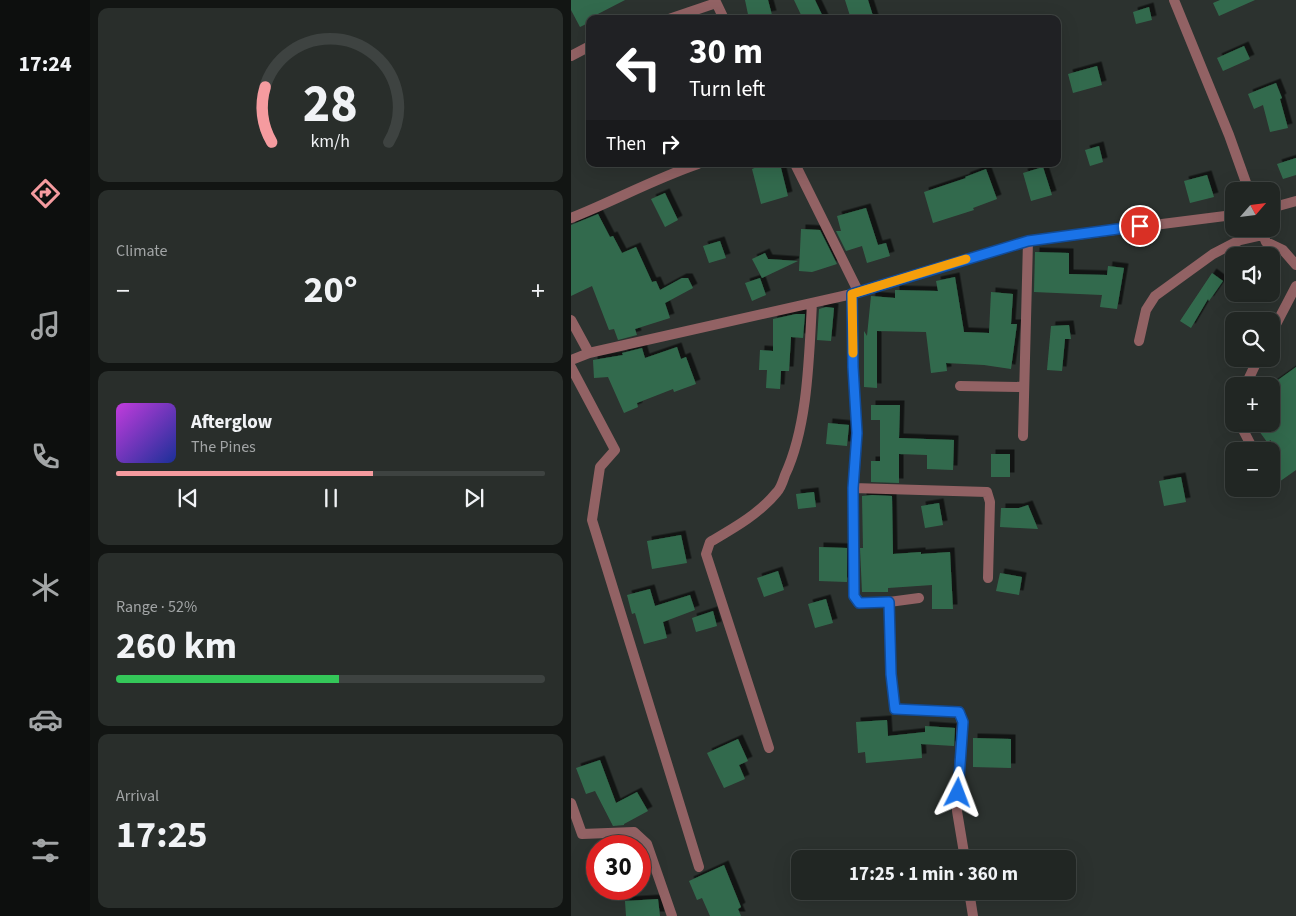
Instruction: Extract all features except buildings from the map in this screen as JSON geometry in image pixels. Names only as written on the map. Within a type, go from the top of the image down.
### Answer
[{"type":"street","points":[[1174,0],[1229,135],[1246,182]]},
{"type":"street","points":[[679,15],[715,1],[722,15]]},
{"type":"street","points":[[571,56],[586,48]]},
{"type":"street","points":[[571,218],[604,205],[651,182],[690,167]]},
{"type":"street","points":[[796,167],[855,292],[853,367],[857,433],[853,488],[854,596],[859,603],[919,598]]},
{"type":"street","points":[[1280,205],[1296,201]]},
{"type":"street","points":[[571,360],[589,353],[855,292],[1028,241],[1225,216]]},
{"type":"street","points":[[1139,341],[1146,310],[1155,296],[1213,254],[1245,238]]},
{"type":"street","points":[[1264,238],[1266,242],[1283,250],[1296,265]]},
{"type":"street","points":[[1023,436],[1028,241]]},
{"type":"street","points":[[1280,317],[1296,286]]},
{"type":"street","points":[[769,748],[706,554],[710,542],[750,518],[778,491],[793,458],[809,356],[812,303]]},
{"type":"street","points":[[571,320],[589,353]]},
{"type":"street","points":[[571,367],[615,450],[600,467],[592,520],[699,867]]},
{"type":"street","points":[[961,386],[1024,387]]},
{"type":"street","points":[[853,488],[987,492],[990,502],[988,578]]},
{"type":"street","points":[[889,602],[891,674],[895,709],[959,712],[963,722],[957,811],[964,850]]},
{"type":"street","points":[[571,803],[582,834],[634,832],[647,844],[672,916]]},
{"type":"street","points":[[970,900],[973,916]]},
{"type":"slow traffic","points":[[853,353],[852,294],[966,259]]},
{"type":"route","points":[[958,793],[963,722],[959,712],[895,709],[891,674],[889,602],[859,603],[854,596],[853,488],[857,433],[853,367],[852,294],[1028,241],[1140,226]]}]
